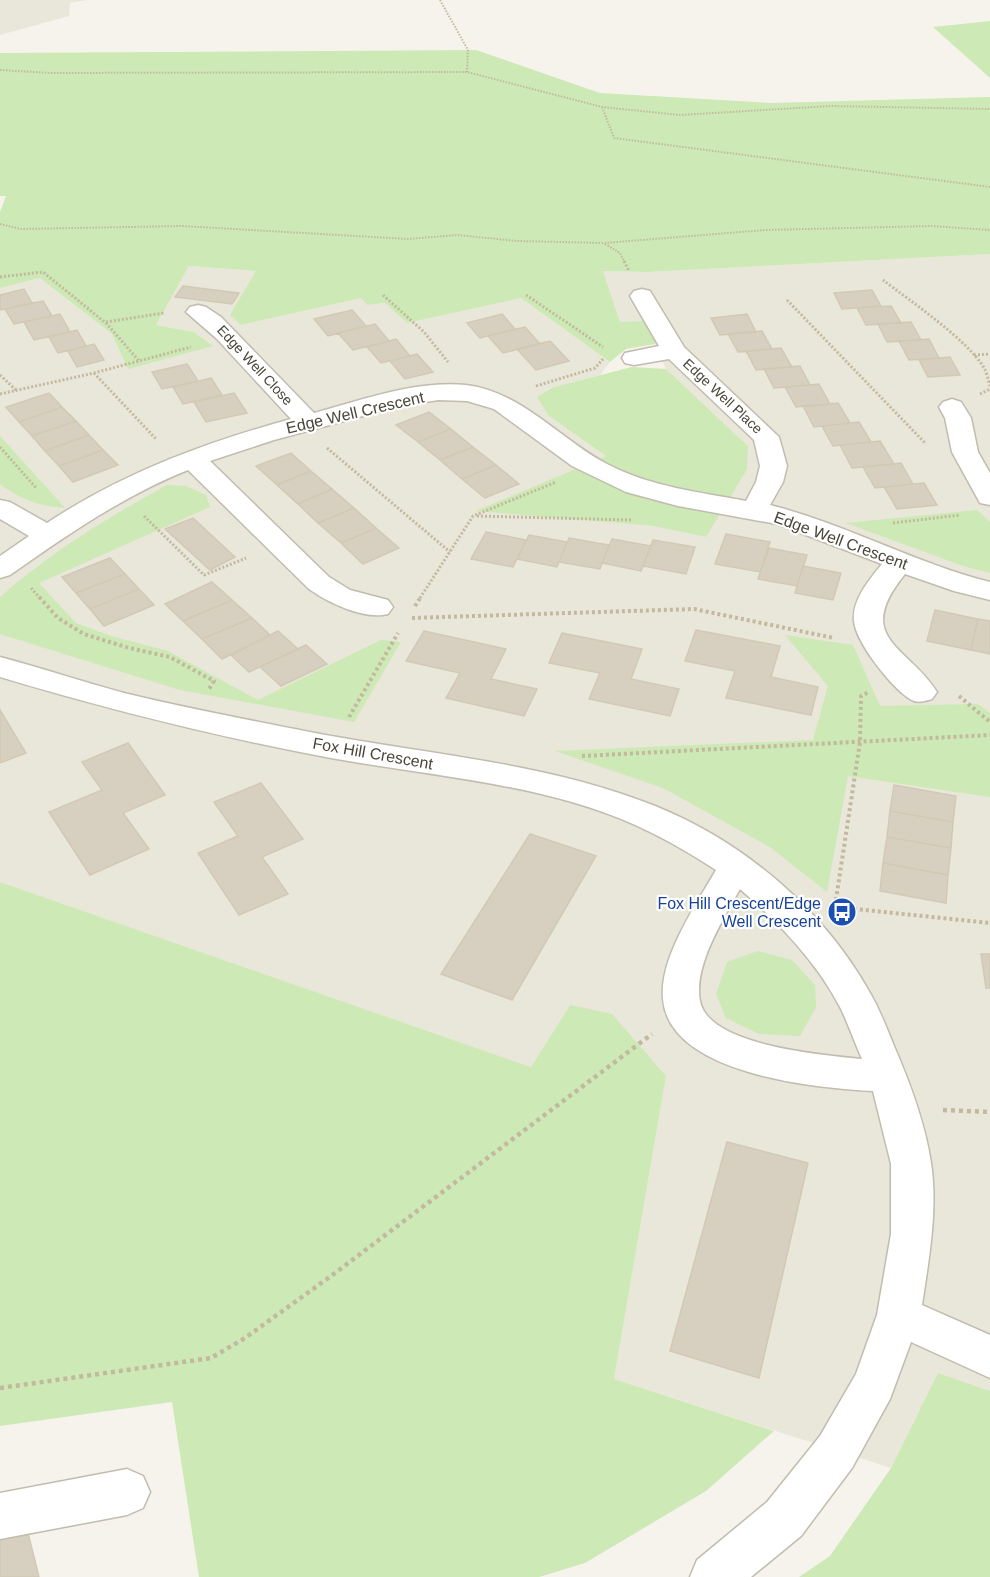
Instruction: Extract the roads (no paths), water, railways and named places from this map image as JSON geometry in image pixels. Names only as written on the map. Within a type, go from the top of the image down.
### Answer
[{"type":"street","name":"Edge Well Place","points":[[642,296],[674,351],[766,436],[774,452],[774,471],[754,509]]},
{"type":"street","name":"Edge Well Close","points":[[198,312],[230,337],[303,423]]},
{"type":"street","name":"Edge Well Place","points":[[634,358],[674,351]]},
{"type":"street","name":"Edge Well Crescent","points":[[4,566],[58,529],[120,493],[186,461],[244,440],[303,423],[412,396],[467,393],[509,406],[549,438],[592,467],[617,479],[690,500],[754,509],[824,530],[900,561],[990,591]]},
{"type":"street","points":[[952,407],[958,418],[965,452],[984,486]]},
{"type":"street","points":[[186,461],[280,544],[319,583],[340,597],[378,607]]},
{"type":"street","points":[[0,508],[58,529]]},
{"type":"street","points":[[900,561],[876,592],[869,609],[868,626],[877,646],[912,683]]},
{"type":"street","name":"Fox Hill Crescent","points":[[0,667],[118,702],[188,718],[331,747],[539,782],[592,797],[653,819],[698,842],[736,866],[776,900],[820,946],[856,1001],[898,1108],[911,1164],[912,1234],[899,1315],[874,1384],[836,1452],[784,1519],[714,1577]]},
{"type":"street","points":[[736,866],[688,956],[682,984],[681,1003],[691,1024],[716,1044],[753,1058],[833,1074],[887,1077]]},
{"type":"street","points":[[899,1315],[990,1357]]},
{"type":"street","points":[[0,1516],[127,1492]]},
{"type":"place","name":"Fox Hill Crescent/Edge Well Crescent","points":[[842,912]]}]
